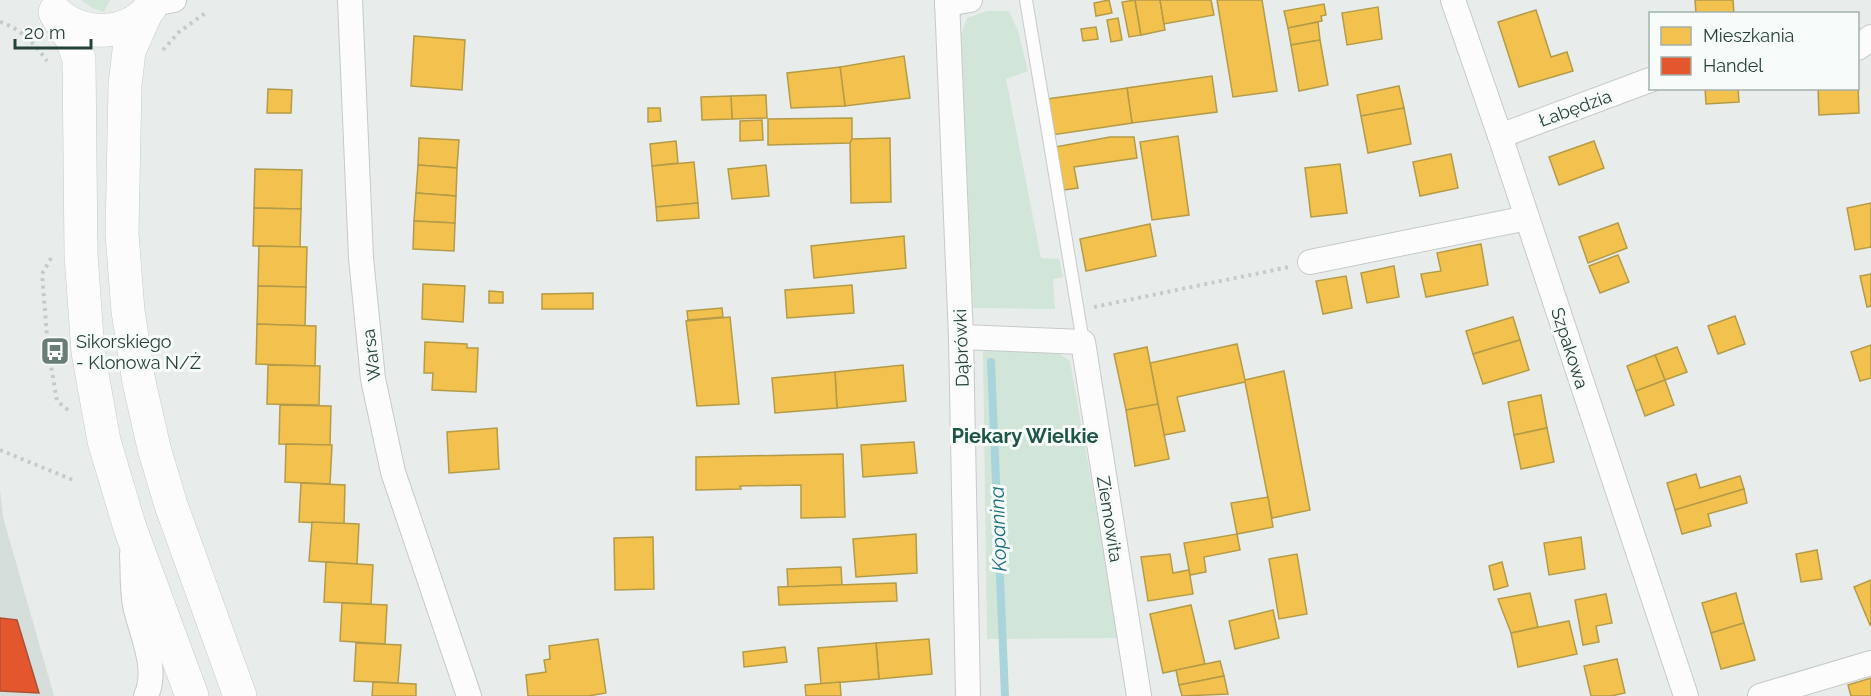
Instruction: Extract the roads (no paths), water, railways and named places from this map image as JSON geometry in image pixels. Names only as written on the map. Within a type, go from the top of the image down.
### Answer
[{"type":"street","name":"Warsa","points":[[350,0],[361,258],[373,379],[393,472],[469,696]]},
{"type":"street","name":"Szpakowa","points":[[1453,0],[1686,696]]},
{"type":"street","name":"Dąbrówki","points":[[955,1],[968,696]]},
{"type":"street","points":[[48,5],[67,22],[93,30],[121,28],[157,5]]},
{"type":"street","points":[[48,5],[72,39],[80,59],[81,255],[88,352],[104,441],[130,528],[192,696]]},
{"type":"street","points":[[157,5],[129,51],[125,85],[122,234],[128,311],[139,382],[154,448],[171,505],[240,696]]},
{"type":"street","points":[[1859,46],[1871,37]]},
{"type":"street","name":"Łabędzia","points":[[1500,136],[1649,80]]},
{"type":"street","points":[[1310,262],[1527,218]]},
{"type":"street","points":[[962,337],[1083,342]]},
{"type":"street","name":"Ziemowita","points":[[1083,342],[1139,696]]},
{"type":"street","points":[[130,528],[135,604],[149,659],[151,683],[146,696]]},
{"type":"street","points":[[1760,696],[1871,663]]},
{"type":"lane","name":"Ziemowita","points":[[1026,0],[1083,342]]},
{"type":"waterway","name":"Kopanina","points":[[991,362],[1005,696]]},
{"type":"place","name":"Sikorskiego - Klonowa N/Ż","points":[[55,351]]},
{"type":"district","name":"Piekary Wielkie","points":[[1025,436]]}]
